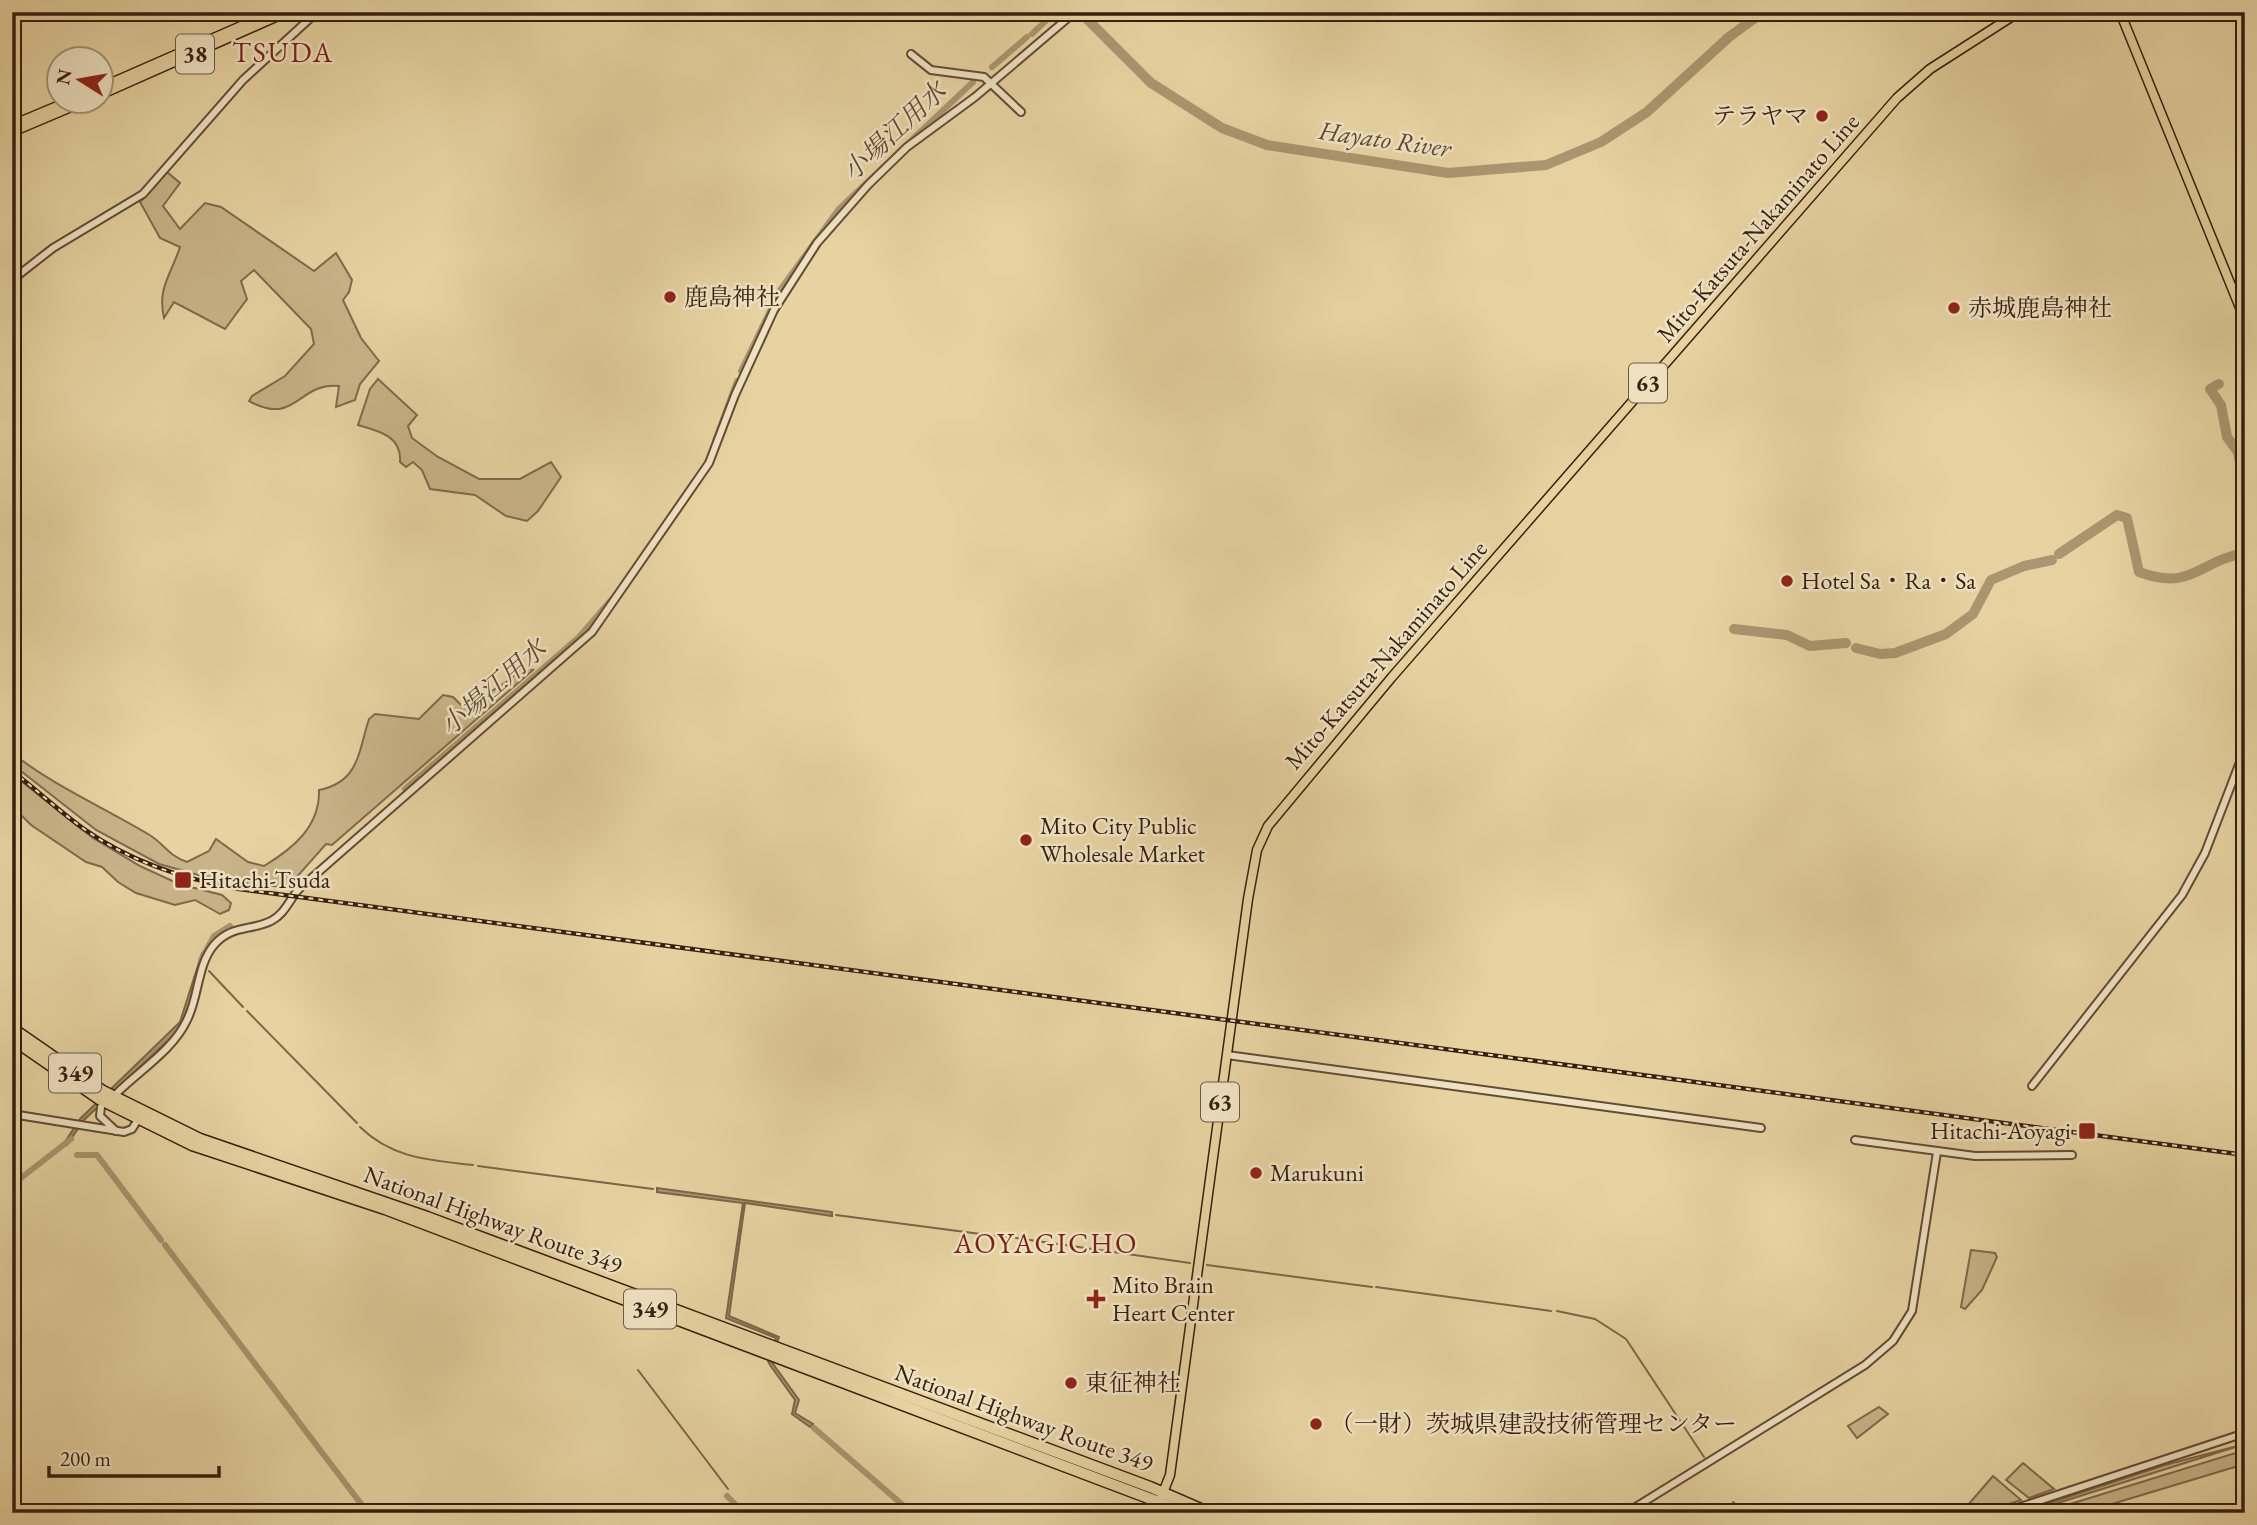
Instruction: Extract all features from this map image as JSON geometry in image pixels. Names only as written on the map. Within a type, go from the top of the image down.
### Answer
[{"type":"highway","name":"National Highway Route 349","points":[[12,1028],[139,1116]]},
{"type":"highway","name":"National Highway Route 349","points":[[12,1039],[65,1077],[212,1153],[385,1209],[1210,1513]]},
{"type":"highway","name":"National Highway Route 349","points":[[1163,1497],[1188,1513]]},
{"type":"main road","name":"38","points":[[116,81],[273,12]]},
{"type":"main road","name":"38","points":[[116,88],[287,12]]},
{"type":"main road","name":"Mito-Katsuta-Nakaminato Line","points":[[1155,1513],[1171,1470],[1254,862],[1264,833],[1281,807],[1897,98],[1930,69],[2018,12]]},
{"type":"main road","points":[[2120,12],[2245,320]]},
{"type":"main road","points":[[12,125],[46,111]]},
{"type":"main road","points":[[12,132],[50,116]]},
{"type":"street","points":[[12,280],[53,248],[143,194],[243,80],[317,12]]},
{"type":"street","points":[[117,1093],[181,1032],[189,1018],[207,955],[221,938],[233,929],[259,925],[281,914],[299,889],[592,632],[709,463],[735,395],[774,310],[817,243],[868,185],[908,147],[990,84],[1074,12]]},
{"type":"street","points":[[911,54],[927,69],[977,74],[1021,112]]},
{"type":"street","points":[[2032,1086],[2182,895],[2205,853],[2245,749]]},
{"type":"street","points":[[1227,1055],[1761,1128]]},
{"type":"street","points":[[102,1107],[100,1116],[116,1131]]},
{"type":"street","points":[[12,1114],[129,1132],[139,1116]]},
{"type":"street","points":[[1855,1140],[1975,1156],[2072,1156]]},
{"type":"street","points":[[1626,1513],[1865,1365],[1893,1342],[1916,1299],[1937,1152]]},
{"type":"street","points":[[2002,1513],[2245,1433]]},
{"type":"shaded area","points":[[167,172],[180,183],[163,206],[180,229],[205,203],[221,207],[314,271],[336,253],[352,280],[349,292],[343,300],[361,338],[379,361],[360,384],[355,400],[336,407],[339,386],[314,390],[287,407],[277,409],[265,408],[249,401],[252,396],[285,376],[314,344],[311,329],[254,270],[241,281],[247,299],[225,329],[174,302],[164,318],[162,298],[180,247],[160,238],[140,202]]},
{"type":"shaded area","points":[[378,379],[417,415],[408,426],[412,438],[438,457],[479,479],[520,479],[551,462],[561,477],[538,511],[527,521],[506,516],[475,495],[430,489],[422,470],[413,462],[406,467],[400,462],[400,453],[393,440],[381,432],[358,425],[370,389]]},
{"type":"shaded area","points":[[521,667],[533,670],[332,845],[326,844],[287,888],[202,876],[159,864],[96,830],[12,764],[12,753],[62,786],[148,834],[175,856],[187,862],[209,851],[216,839],[248,862],[264,866],[285,852],[303,835],[315,815],[319,790],[332,786],[349,773],[359,754],[369,719],[375,714],[419,719],[443,695],[453,697],[464,708],[511,679]]},
{"type":"shaded area","points":[[12,774],[93,838],[140,866],[179,884],[222,895],[231,903],[229,910],[220,914],[195,900],[175,905],[136,893],[118,882],[102,867],[86,862],[31,825],[12,806]]},
{"type":"shaded area","points":[[202,953],[205,953],[187,1016],[179,1030],[83,1121],[67,1145],[65,1142],[80,1119],[180,1022]]},
{"type":"shaded area","points":[[657,1188],[832,1212],[832,1216],[745,1203],[729,1316],[779,1337],[771,1361],[799,1400],[795,1413],[813,1424],[810,1427],[792,1414],[795,1400],[768,1361],[776,1338],[726,1318],[743,1203],[657,1192]]},
{"type":"shaded area","points":[[1971,1250],[1995,1253],[1997,1257],[1982,1290],[1965,1309],[1961,1307]]},
{"type":"shaded area","points":[[1879,1407],[1888,1414],[1857,1438],[1848,1426]]},
{"type":"shaded area","points":[[2245,1444],[2026,1513],[2020,1513],[2165,1465]]},
{"type":"shaded area","points":[[2245,1450],[2245,1464],[2082,1513],[2041,1513]]},
{"type":"shaded area","points":[[2023,1463],[2054,1489],[2029,1498],[2006,1480]]},
{"type":"shaded area","points":[[1993,1476],[2021,1500],[1982,1513],[1961,1513]]},
{"type":"waterway","name":"小場江用水","points":[[1032,34],[1055,12]]},
{"type":"waterway","name":"Hayato River","points":[[1080,12],[1151,83],[1222,128],[1267,145],[1448,173],[1546,165],[1601,142],[1647,112],[1729,37],[1763,12]]},
{"type":"waterway","name":"小場江用水","points":[[992,67],[1027,37]]},
{"type":"waterway","name":"小場江用水","points":[[840,208],[973,82]]},
{"type":"waterway","name":"小場江用水","points":[[741,371],[780,290],[838,210]]},
{"type":"waterway","name":"小場江用水","points":[[715,441],[737,381]]},
{"type":"waterway","points":[[2219,384],[2210,389],[2221,405],[2227,437],[2238,452],[2245,488]]},
{"type":"waterway","points":[[2059,554],[2117,515],[2127,518],[2139,572],[2157,577],[2184,577],[2229,557],[2245,553]]},
{"type":"waterway","points":[[1856,648],[1880,654],[1895,653],[1946,634],[1973,614],[1991,580],[2024,566],[2052,560]]},
{"type":"waterway","name":"小場江用水","points":[[405,789],[579,637],[611,600]]},
{"type":"waterway","points":[[1734,629],[1787,635],[1810,646],[1846,643]]},
{"type":"waterway","name":"小場江用水","points":[[201,960],[214,936],[230,926]]},
{"type":"waterway","points":[[209,971],[243,1007]]},
{"type":"waterway","points":[[247,1011],[357,1123]]},
{"type":"waterway","points":[[360,1127],[373,1138],[399,1152],[473,1165]]},
{"type":"waterway","name":"小場江用水","points":[[12,1185],[71,1139]]},
{"type":"waterway","points":[[77,1155],[97,1155],[161,1240]]},
{"type":"waterway","points":[[478,1166],[653,1189]]},
{"type":"waterway","points":[[836,1215],[1011,1238]]},
{"type":"waterway","points":[[1016,1238],[1190,1263]]},
{"type":"waterway","points":[[165,1245],[296,1418]]},
{"type":"waterway","points":[[1207,1265],[1372,1287]]},
{"type":"waterway","points":[[1376,1287],[1551,1311]]},
{"type":"waterway","points":[[1557,1311],[1595,1319],[1626,1339],[1704,1457]]},
{"type":"waterway","points":[[638,1370],[728,1489]]},
{"type":"waterway","points":[[298,1421],[368,1513]]},
{"type":"waterway","points":[[814,1428],[912,1513]]},
{"type":"waterway","points":[[727,1496],[744,1513]]},
{"type":"waterway","points":[[1733,1502],[1744,1513]]},
{"type":"railway","points":[[12,771],[84,829],[120,851],[158,868],[239,889],[2245,1155]]},
{"type":"place","name":"テラヤマ","points":[[1822,116]]},
{"type":"place","name":"鹿島神社","points":[[670,297]]},
{"type":"place","name":"赤城鹿島神社","points":[[1954,308]]},
{"type":"place","name":"Hotel Sa・Ra・Sa","points":[[1787,581]]},
{"type":"place","name":"Mito City Public Wholesale Market","points":[[1026,840]]},
{"type":"place","name":"Hitachi-Tsuda","points":[[183,880]]},
{"type":"place","name":"Hitachi-Aoyagi","points":[[2087,1131]]},
{"type":"place","name":"Marukuni","points":[[1256,1173]]},
{"type":"place","name":"Mito Brain Heart Center","points":[[1096,1299]]},
{"type":"place","name":"東征神社","points":[[1071,1383]]},
{"type":"place","name":"（一財）茨城県建設技術管理センター","points":[[1316,1424]]},
{"type":"district","name":"TSUDA","points":[[283,52]]},
{"type":"district","name":"AOYAGICHO","points":[[1046,1243]]}]
